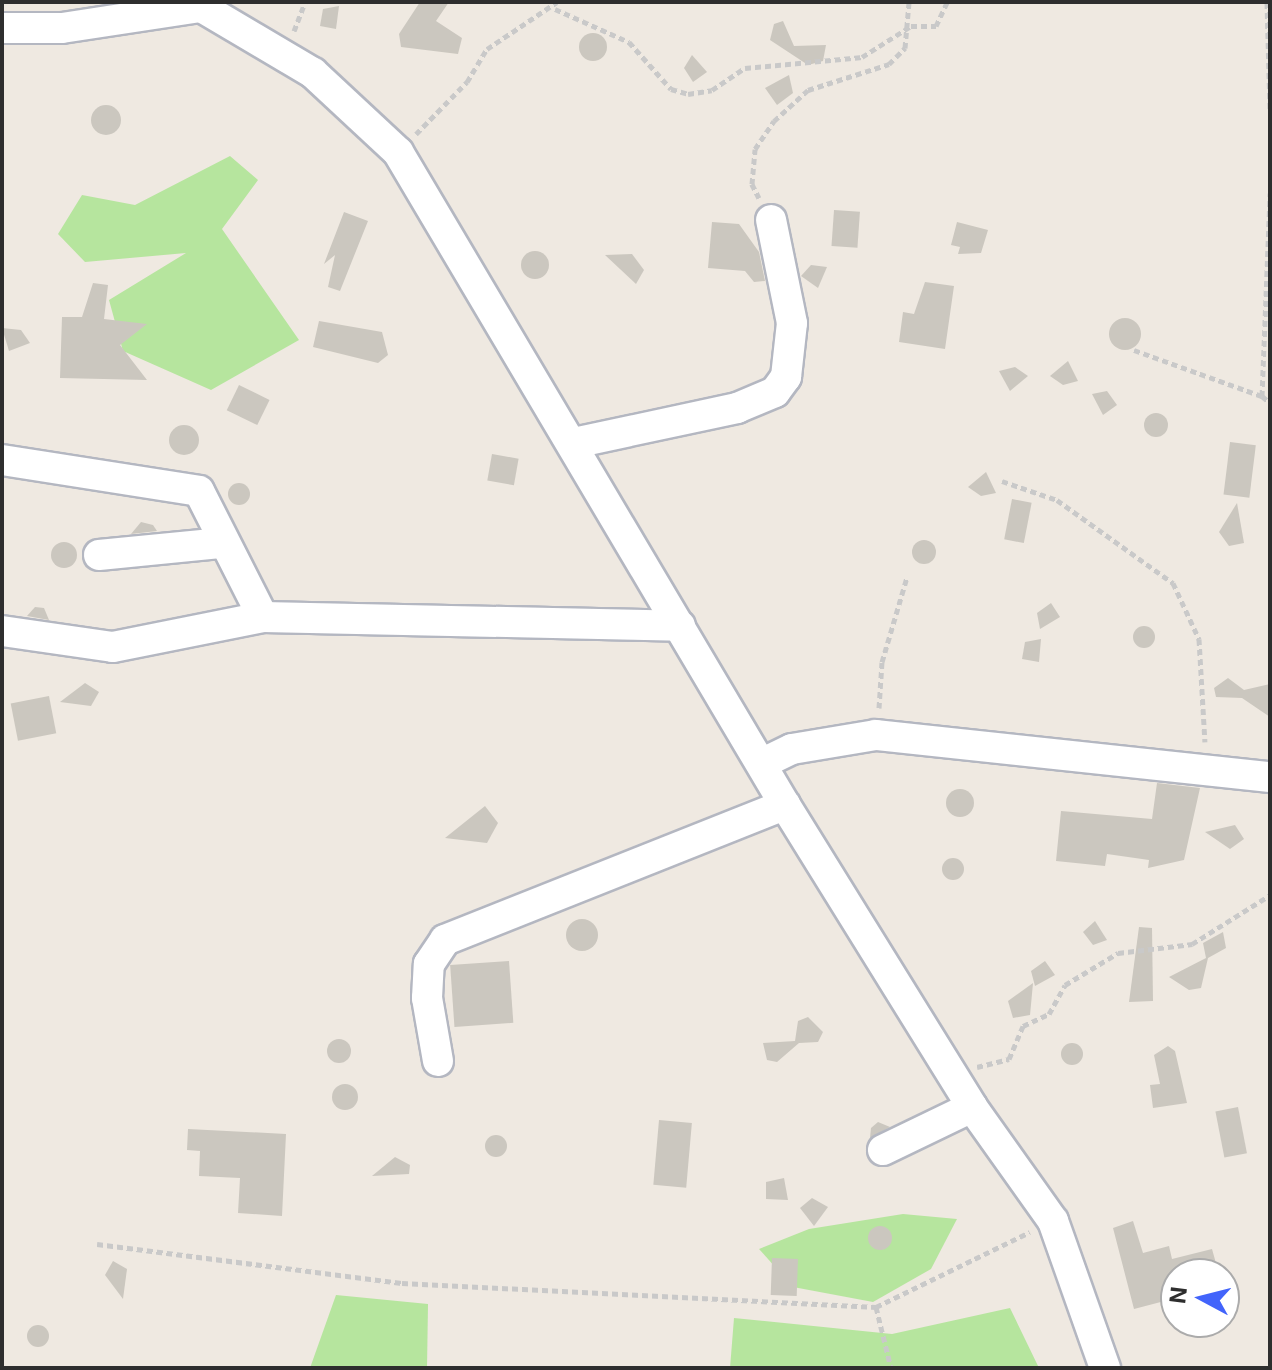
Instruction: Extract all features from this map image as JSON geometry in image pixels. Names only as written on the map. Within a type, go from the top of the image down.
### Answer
[{"type":"street","points":[[2,28],[62,28],[196,4],[313,73],[398,152],[574,443],[785,805],[972,1107],[1053,1221],[1105,1368]]},
{"type":"street","points":[[574,443],[737,408],[775,392],[786,377],[792,323],[771,220]]},
{"type":"street","points":[[2,460],[199,491],[222,543],[263,617]]},
{"type":"street","points":[[99,555],[222,543]]},
{"type":"street","points":[[2,631],[113,647],[263,617],[680,626]]},
{"type":"street","points":[[763,763],[792,749],[876,735],[1206,767],[1270,777]]},
{"type":"street","points":[[438,1061],[428,976],[445,940],[785,805]]},
{"type":"street","points":[[883,1150],[972,1107]]},
{"type":"path","points":[[771,220],[752,184],[755,149],[774,121],[808,90],[889,64],[911,26],[909,2]]},
{"type":"path","points":[[398,152],[467,82],[487,49],[556,5],[629,42],[671,89],[688,94],[712,90],[745,68],[862,57],[911,26],[936,26],[947,2]]},
{"type":"path","points":[[1267,2],[1270,109]]},
{"type":"path","points":[[1262,396],[1263,255],[1270,193]]},
{"type":"path","points":[[1134,350],[1262,396],[1270,403]]},
{"type":"path","points":[[1002,481],[1057,500],[1173,583],[1199,639],[1206,767]]},
{"type":"path","points":[[876,735],[882,662],[907,577]]},
{"type":"path","points":[[953,1074],[1009,1059],[1023,1026],[1049,1014],[1065,985],[1118,953],[1192,944],[1270,895]]},
{"type":"path","points":[[97,1244],[402,1283],[876,1307],[1053,1221]]},
{"type":"path","points":[[876,1307],[891,1368]]},
{"type":"green space","points":[[230,156],[258,180],[222,229],[299,340],[211,390],[123,351],[109,300],[186,253],[85,262],[58,234],[82,195],[135,205]]},
{"type":"green space","points":[[903,1214],[957,1219],[931,1269],[873,1302],[793,1287],[759,1249],[809,1229]]},
{"type":"green space","points":[[336,1295],[428,1304],[427,1368],[310,1368]]},
{"type":"green space","points":[[1010,1308],[1039,1368],[730,1368],[734,1318],[892,1334]]},
{"type":"building","points":[[420,2],[449,2],[436,21],[462,38],[458,54],[401,47],[399,34]]},
{"type":"building","points":[[339,6],[336,29],[320,26],[323,9]]},
{"type":"building","points":[[783,21],[794,46],[826,45],[823,61],[808,65],[770,40],[774,24]]},
{"type":"building","points":[[593,33],[603,37],[607,47],[603,57],[593,61],[583,57],[579,47],[583,37]]},
{"type":"building","points":[[692,55],[707,72],[693,82],[684,68]]},
{"type":"building","points":[[789,75],[793,93],[777,105],[765,88]]},
{"type":"building","points":[[106,105],[117,109],[121,120],[117,131],[106,135],[95,131],[91,120],[95,109]]},
{"type":"building","points":[[834,210],[860,212],[857,248],[831,246]]},
{"type":"building","points":[[344,212],[368,221],[340,291],[328,287],[335,255],[324,264]]},
{"type":"building","points":[[712,222],[739,224],[759,252],[765,281],[754,282],[745,271],[708,268]]},
{"type":"building","points":[[957,222],[988,230],[981,253],[958,254],[960,247],[951,245]]},
{"type":"building","points":[[535,251],[545,255],[549,265],[545,275],[535,279],[525,275],[521,265],[525,255]]},
{"type":"building","points":[[632,254],[644,270],[636,284],[605,255]]},
{"type":"building","points":[[811,265],[827,267],[818,288],[801,276]]},
{"type":"building","points":[[925,282],[954,286],[945,349],[899,342],[903,312],[914,314]]},
{"type":"building","points":[[93,283],[108,285],[104,319],[147,324],[120,345],[147,380],[60,378],[62,317],[82,317]]},
{"type":"building","points":[[1125,318],[1136,323],[1141,334],[1136,345],[1125,350],[1114,345],[1109,334],[1114,323]]},
{"type":"building","points":[[319,321],[382,332],[388,355],[378,363],[313,347]]},
{"type":"building","points":[[2,328],[21,330],[30,343],[9,351]]},
{"type":"building","points":[[1068,361],[1078,381],[1063,385],[1050,376]]},
{"type":"building","points":[[1015,367],[1028,376],[1010,391],[999,371]]},
{"type":"building","points":[[239,385],[270,400],[257,425],[227,410]]},
{"type":"building","points":[[1107,391],[1117,405],[1103,415],[1092,394]]},
{"type":"building","points":[[1156,413],[1164,417],[1168,425],[1164,433],[1156,437],[1148,433],[1144,425],[1148,417]]},
{"type":"building","points":[[184,425],[195,429],[199,440],[195,451],[184,455],[173,451],[169,440],[173,429]]},
{"type":"building","points":[[1230,442],[1256,445],[1249,498],[1224,495]]},
{"type":"building","points":[[492,454],[519,459],[514,485],[487,481]]},
{"type":"building","points":[[986,472],[996,493],[981,496],[968,487]]},
{"type":"building","points":[[239,483],[247,486],[250,494],[247,502],[239,505],[231,502],[228,494],[231,486]]},
{"type":"building","points":[[1012,499],[1032,503],[1024,543],[1004,539]]},
{"type":"building","points":[[1237,503],[1244,543],[1229,546],[1219,532]]},
{"type":"building","points":[[141,522],[153,525],[157,531],[131,534]]},
{"type":"building","points":[[919,540],[929,540],[936,547],[936,557],[929,564],[919,564],[912,557],[912,547]]},
{"type":"building","points":[[64,542],[73,546],[77,555],[73,564],[64,568],[55,564],[51,555],[55,546]]},
{"type":"building","points":[[1051,603],[1060,617],[1040,629],[1037,613]]},
{"type":"building","points":[[35,607],[44,608],[49,620],[27,616]]},
{"type":"building","points":[[1144,626],[1152,629],[1155,637],[1152,645],[1144,648],[1136,645],[1133,637],[1136,629]]},
{"type":"building","points":[[1041,639],[1039,662],[1022,659],[1025,642]]},
{"type":"building","points":[[1228,678],[1244,690],[1270,684],[1270,717],[1242,698],[1216,697],[1214,688]]},
{"type":"building","points":[[85,683],[99,692],[91,706],[60,702]]},
{"type":"building","points":[[49,696],[56,733],[18,741],[11,703]]},
{"type":"building","points":[[1157,783],[1200,788],[1184,860],[1148,868],[1149,860],[1107,854],[1105,866],[1056,861],[1061,811],[1152,819]]},
{"type":"building","points":[[960,789],[970,793],[974,803],[970,813],[960,817],[950,813],[946,803],[950,793]]},
{"type":"building","points":[[485,806],[498,823],[487,843],[445,838]]},
{"type":"building","points":[[1235,825],[1244,839],[1230,849],[1205,832]]},
{"type":"building","points":[[949,858],[957,858],[964,869],[957,880],[949,880],[942,873],[942,865]]},
{"type":"building","points":[[582,919],[593,924],[598,935],[593,946],[582,951],[571,946],[566,935],[571,924]]},
{"type":"building","points":[[1095,921],[1107,940],[1093,945],[1083,932]]},
{"type":"building","points":[[1139,927],[1152,928],[1153,1001],[1129,1002]]},
{"type":"building","points":[[1223,932],[1226,948],[1208,958],[1201,988],[1189,990],[1169,977],[1206,958],[1203,943]]},
{"type":"building","points":[[509,961],[513,1023],[454,1027],[450,965]]},
{"type":"building","points":[[1045,961],[1055,975],[1035,986],[1031,971]]},
{"type":"building","points":[[1033,983],[1030,1015],[1013,1018],[1008,1001]]},
{"type":"building","points":[[808,1017],[823,1032],[818,1042],[799,1043],[777,1062],[767,1060],[763,1043],[795,1041],[798,1021]]},
{"type":"building","points":[[339,1039],[347,1043],[351,1051],[347,1059],[339,1063],[331,1059],[327,1051],[331,1043]]},
{"type":"building","points":[[1072,1043],[1080,1046],[1083,1054],[1080,1062],[1072,1065],[1064,1062],[1061,1054],[1064,1046]]},
{"type":"building","points":[[1168,1046],[1175,1051],[1187,1103],[1153,1108],[1150,1085],[1160,1084],[1154,1055]]},
{"type":"building","points":[[345,1084],[354,1088],[358,1097],[354,1106],[345,1110],[336,1106],[332,1097],[336,1088]]},
{"type":"building","points":[[1238,1107],[1247,1153],[1224,1158],[1215,1111]]},
{"type":"building","points":[[659,1120],[692,1123],[686,1188],[653,1185]]},
{"type":"building","points":[[878,1122],[890,1127],[870,1138],[871,1128]]},
{"type":"building","points":[[188,1129],[286,1134],[282,1216],[238,1213],[240,1178],[199,1176],[200,1151],[187,1150]]},
{"type":"building","points":[[496,1135],[504,1138],[507,1146],[504,1154],[496,1157],[488,1154],[485,1146],[488,1138]]},
{"type":"building","points":[[395,1157],[410,1165],[409,1174],[372,1176]]},
{"type":"building","points":[[784,1178],[788,1200],[766,1199],[766,1182]]},
{"type":"building","points":[[812,1198],[828,1207],[814,1226],[800,1208]]},
{"type":"building","points":[[1133,1221],[1143,1253],[1169,1246],[1172,1258],[1160,1258],[1160,1302],[1134,1309],[1113,1228]]},
{"type":"building","points":[[880,1226],[888,1230],[892,1238],[888,1246],[880,1250],[872,1246],[868,1238],[872,1230]]},
{"type":"building","points":[[1212,1249],[1215,1258],[1176,1258]]},
{"type":"building","points":[[772,1258],[798,1259],[797,1296],[771,1295]]},
{"type":"building","points":[[113,1261],[127,1269],[123,1299],[105,1275]]},
{"type":"building","points":[[38,1325],[46,1328],[49,1336],[46,1344],[38,1347],[30,1344],[27,1336],[30,1328]]}]
